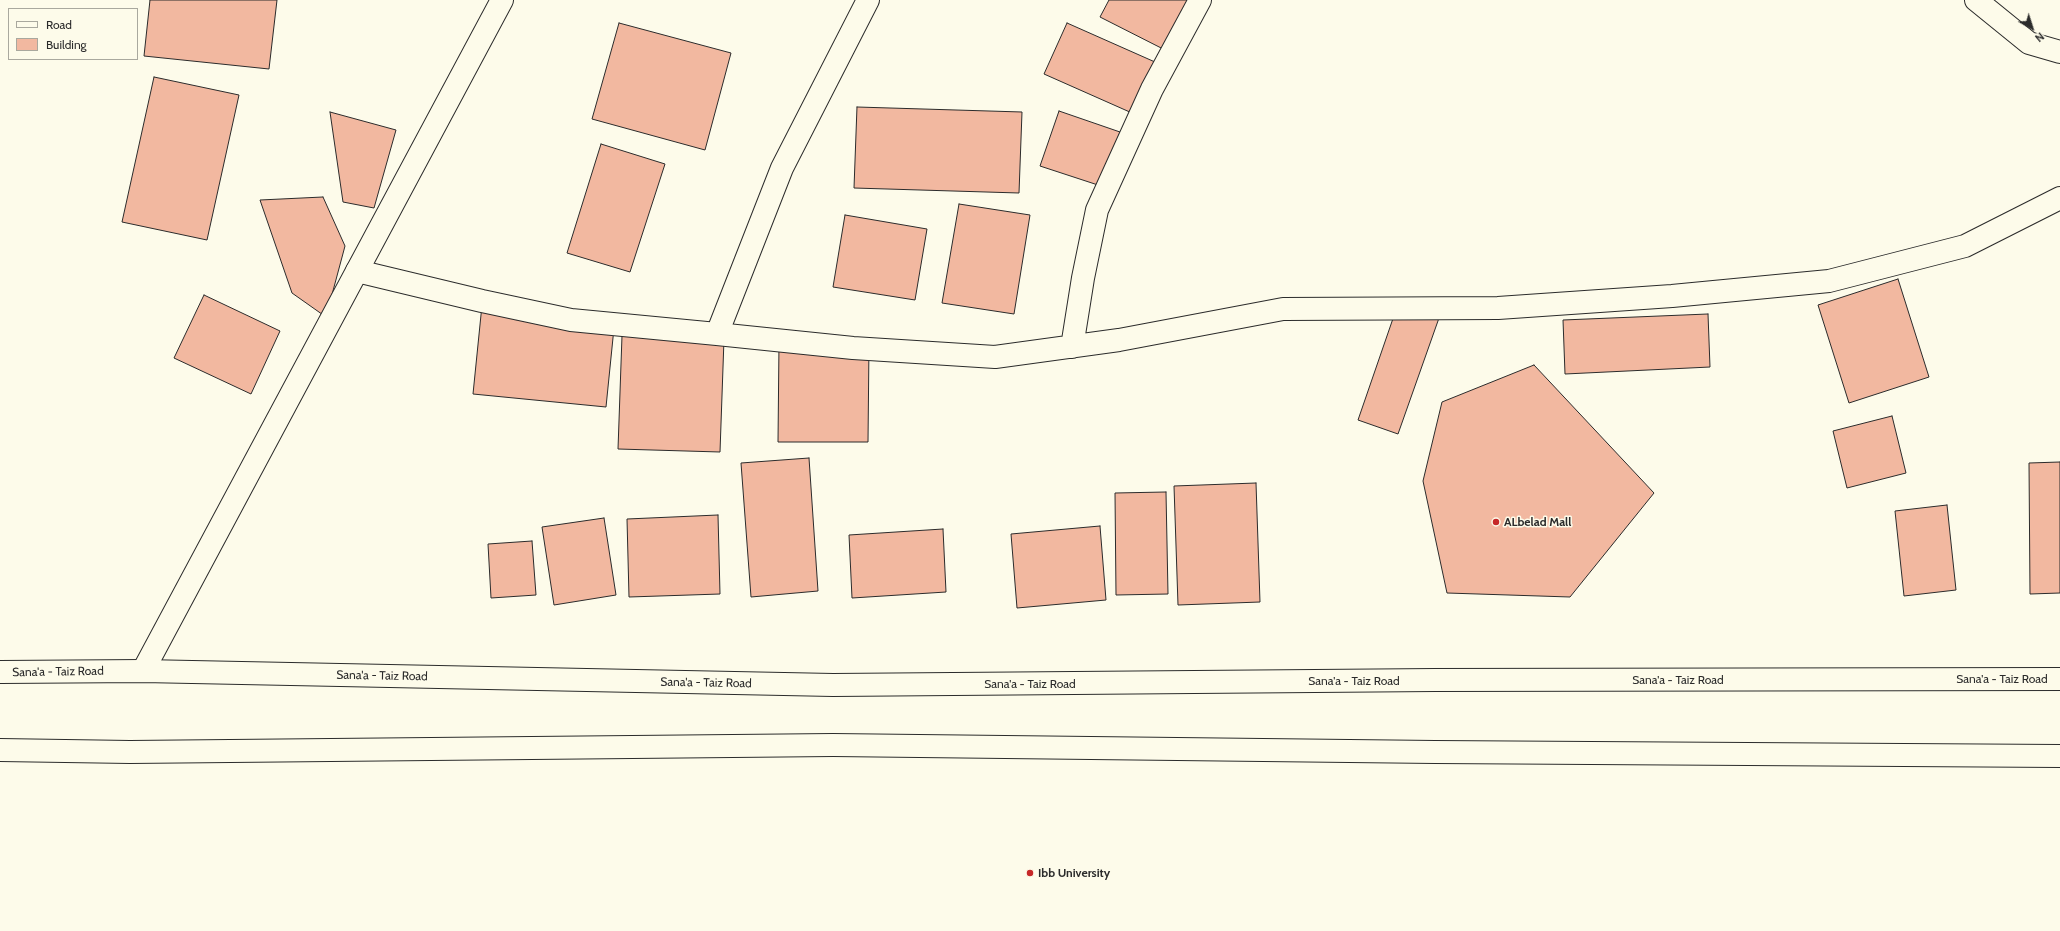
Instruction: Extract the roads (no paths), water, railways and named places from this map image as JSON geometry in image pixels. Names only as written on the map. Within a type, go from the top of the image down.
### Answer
[{"type":"main road","points":[[144,671],[502,0]]},
{"type":"main road","points":[[716,334],[782,168],[868,0]]},
{"type":"main road","points":[[1072,347],[1097,210],[1152,89],[1200,0]]},
{"type":"main road","points":[[1976,0],[2029,42],[2060,52]]},
{"type":"main road","points":[[358,271],[482,301],[571,320],[853,348],[996,357],[1119,340],[1283,309],[1498,308],[1672,296],[1829,281],[1965,246],[2060,198]]},
{"type":"main road","name":"Sana'a - Taiz Road","points":[[0,672],[144,671],[833,685],[1435,680],[2060,679]]},
{"type":"main road","points":[[0,750],[130,752],[833,745],[1435,752],[2060,756]]},
{"type":"place","name":"ALbelad Mall","points":[[1496,522]]},
{"type":"place","name":"Ibb University","points":[[1030,873]]}]
